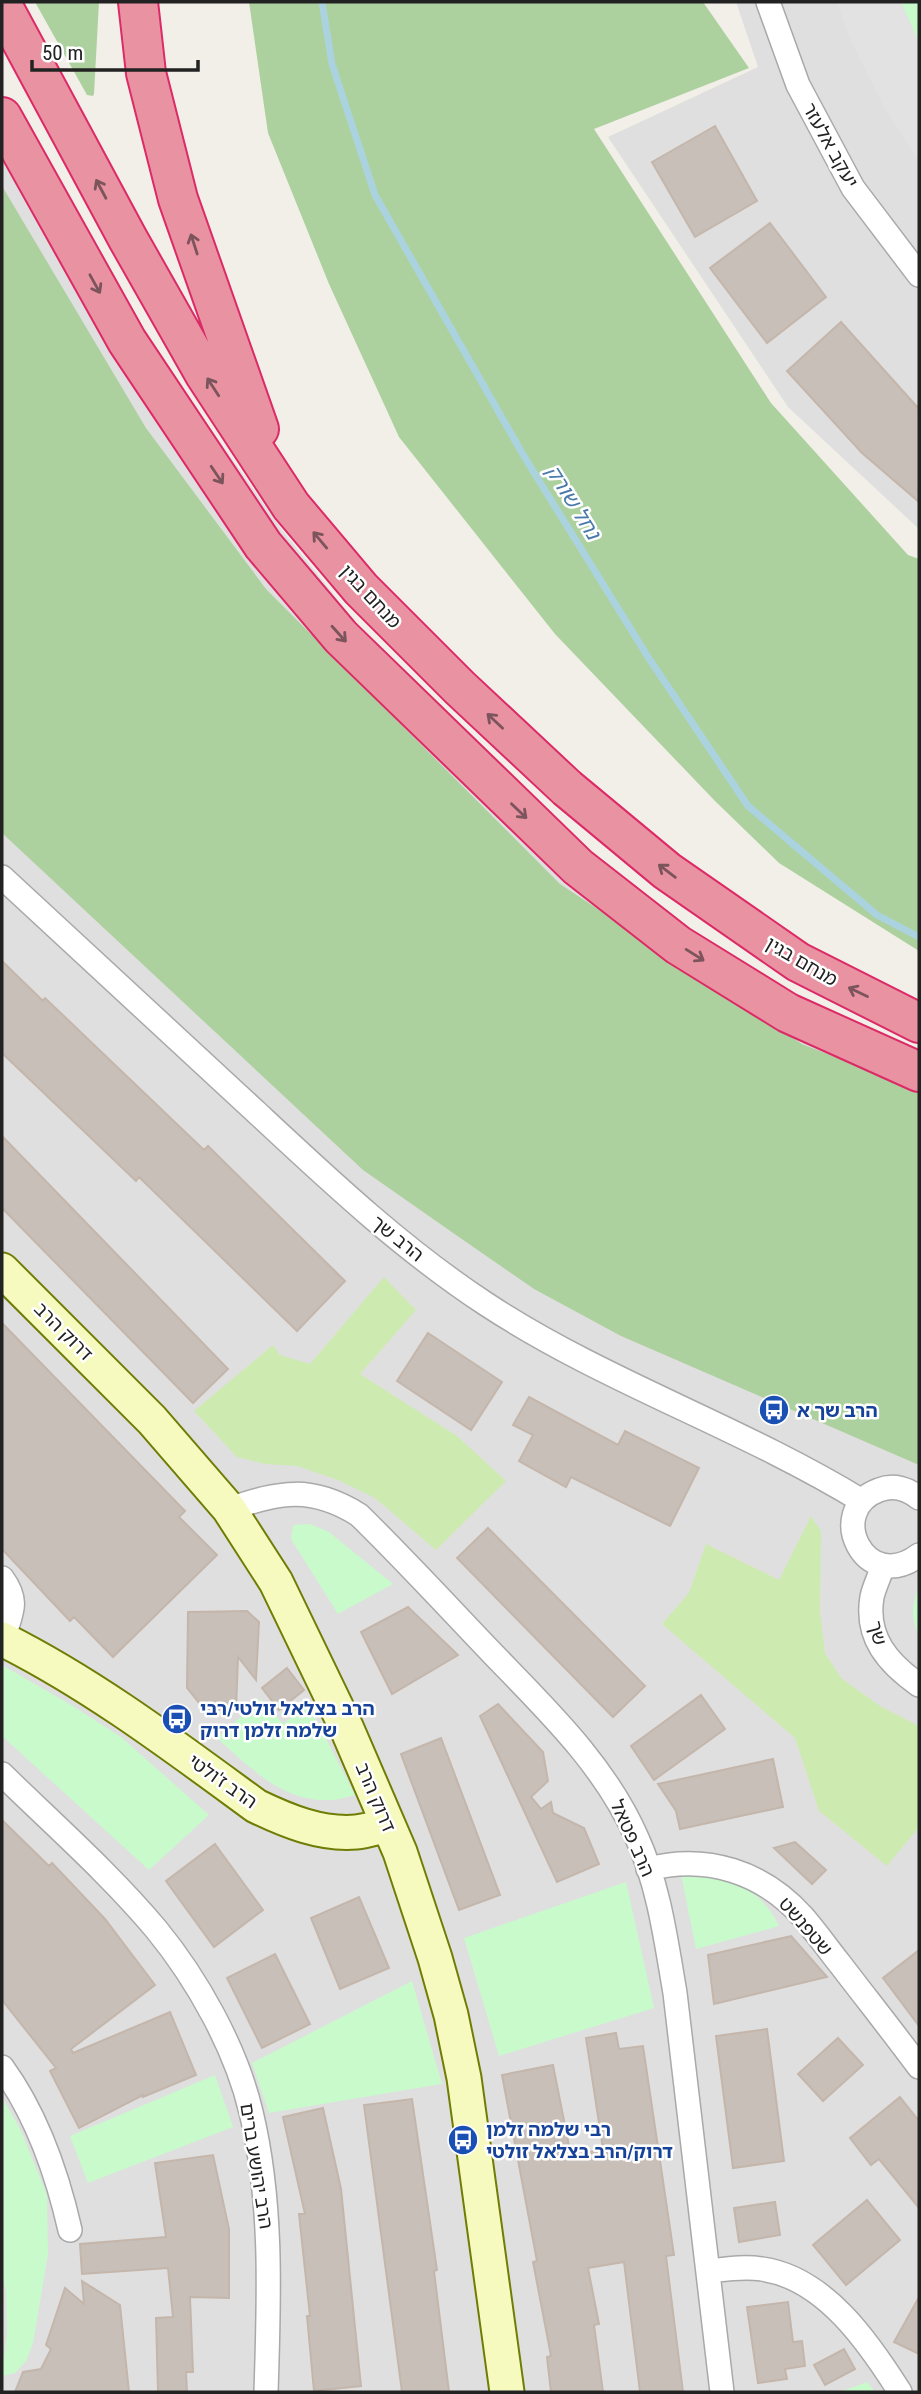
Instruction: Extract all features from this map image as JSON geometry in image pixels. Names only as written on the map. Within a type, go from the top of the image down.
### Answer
[{"type":"highway","points":[[138,2],[146,73],[178,199],[257,424],[291,506]]},
{"type":"highway","name":"מנחם בגין","points":[[2,5],[128,239],[204,373],[291,506],[361,589],[460,688],[567,788],[667,872],[798,962],[919,1023]]},
{"type":"highway","points":[[2,117],[127,341],[263,545],[341,637],[578,867],[678,945],[788,1013],[919,1072]]},
{"type":"street","name":"יעקב אלעזר","points":[[768,2],[798,85],[853,188],[919,275]]},
{"type":"street","name":"הרב שך","points":[[2,877],[344,1194],[407,1246],[483,1302],[566,1353],[792,1460],[862,1501]]},
{"type":"street","name":"דרוק הרב","points":[[2,1270],[152,1420],[229,1509],[276,1582],[347,1729],[400,1852],[451,2015],[464,2078],[507,2392]]},
{"type":"street","points":[[919,1499],[907,1490],[883,1488],[862,1501],[855,1512],[852,1525],[854,1539],[870,1560],[896,1566],[910,1562],[919,1555]]},
{"type":"street","name":"הרב פטאל","points":[[229,1509],[283,1493],[321,1497],[339,1503],[359,1515],[557,1721],[605,1780],[624,1810],[648,1869],[665,1931],[675,1993],[722,2392]]},
{"type":"street","name":"שך","points":[[883,1565],[872,1597],[873,1626],[877,1642],[891,1663],[919,1685]]},
{"type":"street","points":[[2,1578],[12,1592],[13,1607],[2,1639]]},
{"type":"street","name":"הרב ז'ולטי","points":[[2,1639],[52,1664],[256,1806],[275,1816],[331,1832],[358,1832],[388,1825]]},
{"type":"street","name":"הרב יהושע ברים","points":[[2,1774],[113,1882],[156,1930],[197,1987],[230,2054],[251,2112],[265,2204],[269,2255],[266,2392]]},
{"type":"street","name":"שטפנשט","points":[[648,1869],[670,1863],[691,1862],[729,1869],[769,1886],[803,1917],[919,2067]]},
{"type":"street","points":[[2,2067],[27,2108],[50,2157],[70,2230]]},
{"type":"street","points":[[708,2271],[740,2267],[762,2269],[786,2276],[817,2292],[837,2308],[852,2326],[900,2392]]},
{"type":"shaded area","points":[[736,2],[919,2],[919,529],[788,407],[608,137],[758,67]]},
{"type":"shaded area","points":[[837,2],[901,2],[919,43],[919,161],[883,106],[849,37]]},
{"type":"shaded area","points":[[2,115],[111,287],[282,530],[451,741],[792,1011],[919,1066],[919,2392],[2,2392]]},
{"type":"green space","points":[[35,2],[99,2],[93,96],[87,95]]},
{"type":"green space","points":[[249,2],[703,2],[749,68],[594,129],[771,403],[908,555],[919,559],[919,951],[779,863],[715,801],[555,634],[399,437],[329,284],[268,133]]},
{"type":"green space","points":[[901,2],[919,2],[919,43]]},
{"type":"green space","points":[[2,186],[146,428],[266,589],[560,884],[802,1044],[919,1090],[919,1465],[621,1336],[534,1289],[363,1170],[2,833]]},
{"type":"green space","points":[[384,1277],[416,1310],[360,1374],[457,1436],[506,1481],[436,1550],[375,1498],[338,1480],[297,1466],[265,1464],[237,1457],[194,1411],[273,1345],[280,1355],[310,1364]]},
{"type":"green space","points":[[811,1516],[821,1531],[820,1611],[825,1653],[841,1678],[880,1706],[919,1726],[919,1827],[887,1866],[819,1811],[795,1738],[662,1624],[689,1593],[706,1544],[779,1580]]},
{"type":"green space","points":[[310,1524],[329,1532],[393,1584],[338,1614],[291,1539],[293,1525]]},
{"type":"green space","points":[[919,1586],[919,1635],[913,1610]]},
{"type":"green space","points":[[2,1665],[121,1737],[209,1815],[149,1870],[2,1736]]},
{"type":"green space","points":[[261,1699],[283,1724],[308,1704],[355,1795],[334,1800],[314,1800],[296,1795],[263,1777],[217,1738]]},
{"type":"green space","points":[[681,1874],[712,1877],[739,1885],[761,1901],[779,1926],[696,1949]]},
{"type":"green space","points":[[626,1882],[654,2008],[499,2056],[464,1938]]},
{"type":"green space","points":[[412,1981],[442,2084],[269,2113],[252,2063]]},
{"type":"green space","points":[[215,2075],[233,2127],[88,2183],[70,2136]]},
{"type":"green space","points":[[2,2097],[21,2131],[47,2195],[48,2254],[33,2343],[26,2361],[15,2373],[2,2376],[7,2332],[6,2292],[2,2272]]},
{"type":"green space","points":[[867,2382],[875,2392],[840,2392]]},
{"type":"building","points":[[715,126],[757,201],[695,237],[652,162]]},
{"type":"building","points":[[770,223],[826,297],[767,343],[710,268]]},
{"type":"building","points":[[841,322],[919,409],[919,502],[862,453],[787,371]]},
{"type":"building","points":[[2,961],[43,1001],[45,998],[204,1150],[208,1146],[345,1281],[297,1331],[139,1177],[136,1181],[2,1053]]},
{"type":"building","points":[[2,1136],[228,1369],[193,1403],[2,1208]]},
{"type":"building","points":[[2,1323],[185,1511],[179,1517],[217,1555],[113,1657],[74,1617],[70,1621],[2,1549]]},
{"type":"building","points":[[428,1333],[502,1382],[471,1430],[397,1381]]},
{"type":"building","points":[[529,1397],[618,1445],[625,1431],[699,1468],[670,1526],[571,1477],[566,1487],[519,1461],[533,1435],[513,1425]]},
{"type":"building","points":[[488,1528],[645,1686],[613,1717],[457,1558]]},
{"type":"building","points":[[408,1607],[458,1655],[392,1694],[361,1632]]},
{"type":"building","points":[[247,1611],[259,1622],[256,1680],[238,1657],[236,1710],[204,1709],[187,1688],[188,1612]]},
{"type":"building","points":[[287,1668],[304,1690],[279,1710],[262,1688]]},
{"type":"building","points":[[701,1695],[725,1729],[654,1780],[631,1746]]},
{"type":"building","points":[[498,1704],[543,1752],[548,1781],[531,1797],[541,1809],[551,1802],[553,1813],[584,1828],[599,1864],[557,1882],[480,1716]]},
{"type":"building","points":[[441,1738],[500,1895],[459,1910],[401,1754]]},
{"type":"building","points":[[773,1759],[783,1807],[680,1829],[676,1811],[658,1784]]},
{"type":"building","points":[[2,1820],[49,1866],[52,1863],[105,1919],[155,1985],[71,2049],[73,2053],[170,2012],[196,2075],[143,2095],[79,2128],[50,2071],[56,2068],[2,2000]]},
{"type":"building","points":[[795,1842],[826,1870],[812,1884],[774,1848]]},
{"type":"building","points":[[215,1844],[263,1910],[214,1947],[166,1881]]},
{"type":"building","points":[[359,1897],[389,1968],[340,1989],[311,1918]]},
{"type":"building","points":[[791,1936],[827,1977],[714,2004],[708,1955]]},
{"type":"building","points":[[919,1950],[919,2026],[883,1978]]},
{"type":"building","points":[[275,1954],[310,2024],[262,2048],[227,1978]]},
{"type":"building","points":[[767,2029],[784,2161],[733,2168],[716,2036]]},
{"type":"building","points":[[616,2033],[619,2049],[643,2046],[674,2255],[666,2256],[683,2392],[640,2392],[624,2262],[588,2268],[599,2324],[594,2325],[603,2392],[551,2392],[547,2357],[551,2356],[533,2262],[537,2261],[502,2075],[553,2065],[571,2156],[603,2149],[586,2038]]},
{"type":"building","points":[[838,2038],[863,2065],[823,2101],[798,2074]]},
{"type":"building","points":[[900,2097],[919,2121],[919,2208],[879,2159],[871,2165],[850,2138]]},
{"type":"building","points":[[412,2099],[437,2270],[434,2271],[449,2392],[402,2392],[364,2105]]},
{"type":"building","points":[[323,2108],[341,2189],[361,2386],[314,2391],[307,2316],[310,2316],[299,2214],[305,2214],[283,2117]]},
{"type":"building","points":[[213,2155],[229,2229],[229,2298],[190,2297],[193,2372],[186,2372],[187,2392],[158,2392],[156,2318],[173,2317],[168,2268],[82,2274],[80,2244],[166,2237],[155,2163]]},
{"type":"building","points":[[867,2200],[900,2240],[846,2285],[813,2245]]},
{"type":"building","points":[[775,2202],[780,2235],[739,2242],[734,2208]]},
{"type":"building","points":[[82,2281],[120,2305],[129,2392],[15,2392],[23,2372],[41,2369],[51,2349],[46,2345],[65,2288],[84,2304]]},
{"type":"building","points":[[919,2297],[919,2354],[894,2342]]},
{"type":"building","points":[[788,2302],[793,2342],[802,2341],[805,2366],[785,2369],[787,2379],[758,2383],[747,2307]]},
{"type":"building","points":[[844,2349],[855,2369],[825,2385],[814,2365]]},
{"type":"waterway","name":"נחל שורק","points":[[322,2],[332,64],[375,195],[525,458],[648,657],[748,806],[877,915],[919,937]]},
{"type":"place","name":"הרב שך א","points":[[774,1410]]},
{"type":"place","name":"הרב בצלאל זולטי/רבי שלמה זלמן דרוק","points":[[177,1719]]},
{"type":"place","name":"רבי שלמה זלמן דרוק/הרב בצלאל זולטי","points":[[463,2140]]}]
